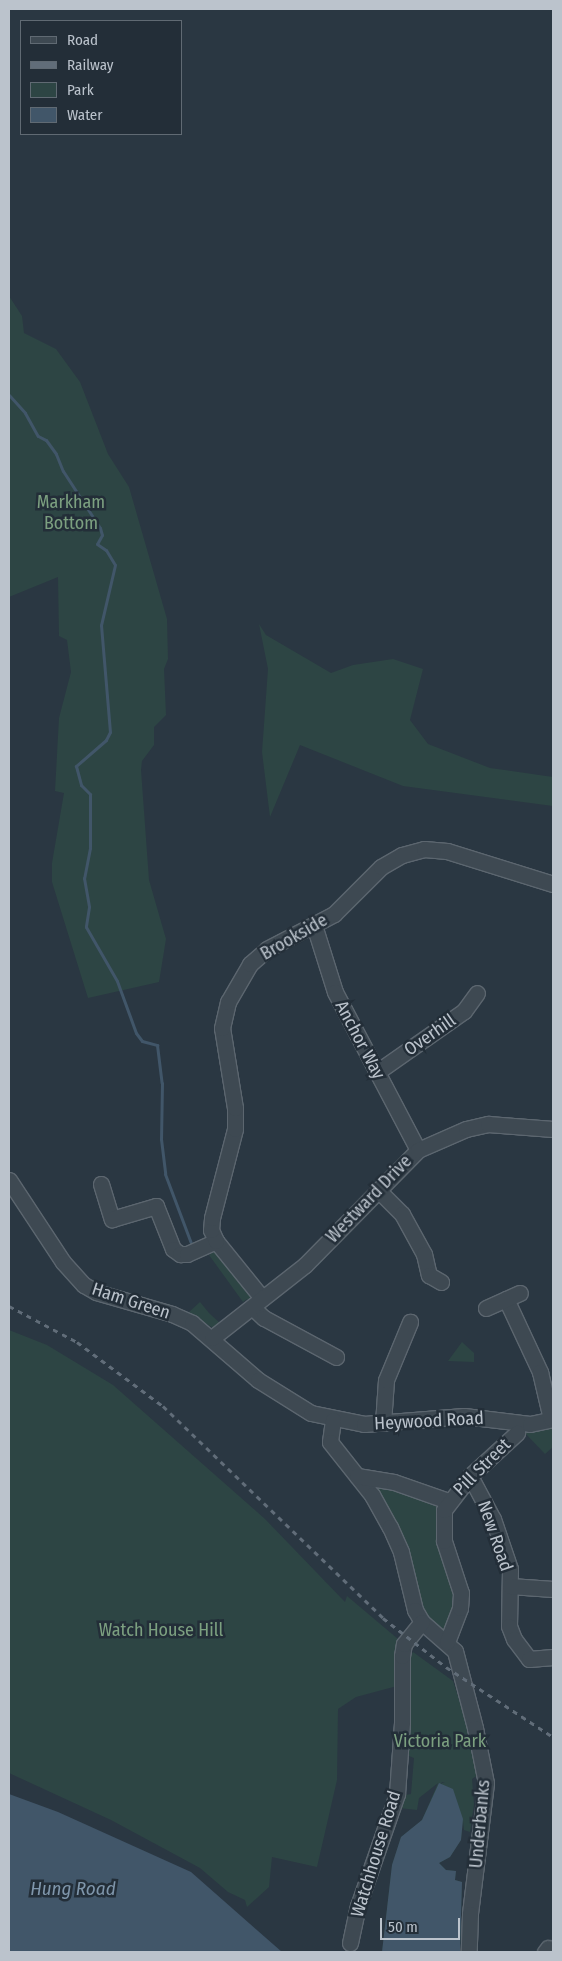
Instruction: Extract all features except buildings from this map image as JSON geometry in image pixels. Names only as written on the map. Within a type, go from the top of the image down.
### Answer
[{"type":"street","name":"Brookside","points":[[216,1241],[212,1230],[212,1218],[235,1130],[235,1108],[222,1028],[228,1002],[250,964],[267,949],[314,925],[344,906],[381,867],[402,855],[424,849],[446,851],[553,884]]},
{"type":"street","name":"Anchor Way","points":[[314,925],[335,992],[418,1150]]},
{"type":"street","name":"Overhill","points":[[377,1072],[464,1011],[477,992]]},
{"type":"street","name":"Westward Drive","points":[[212,1338],[305,1265],[418,1150],[466,1129],[488,1124],[553,1129]]},
{"type":"street","name":"Ham Green","points":[[9,1180],[63,1262],[84,1285],[96,1292],[172,1314],[212,1338],[281,1396],[311,1413],[334,1420]]},
{"type":"street","points":[[101,1184],[112,1219],[156,1206],[173,1249],[180,1254],[187,1254],[216,1241],[257,1303],[264,1318],[336,1357]]},
{"type":"street","points":[[378,1190],[402,1214],[424,1254],[429,1276],[441,1282]]},
{"type":"street","points":[[486,1308],[513,1296],[540,1372],[552,1419]]},
{"type":"street","points":[[382,1423],[386,1380],[410,1322]]},
{"type":"street","name":"Heywood Road","points":[[334,1420],[382,1423],[464,1416],[530,1424],[552,1419]]},
{"type":"street","points":[[334,1420],[330,1442],[357,1476],[381,1512],[402,1552],[415,1610],[422,1622],[447,1642],[460,1608],[461,1593],[444,1541],[442,1525],[448,1501],[394,1482],[357,1476]]},
{"type":"street","name":"Pill Street","points":[[448,1501],[470,1476],[517,1432]]},
{"type":"street","name":"New Road","points":[[470,1476],[493,1519],[510,1569],[509,1626],[514,1639],[529,1659],[553,1658]]},
{"type":"street","points":[[510,1586],[553,1589]]},
{"type":"street","name":"Watchhouse Road","points":[[350,1943],[358,1906],[397,1794],[402,1722],[402,1656],[404,1644],[422,1622]]},
{"type":"street","name":"Underbanks","points":[[447,1642],[456,1655],[486,1783],[470,1914],[469,1952]]},
{"type":"green space","name":"Markham Bottom","points":[[9,296],[22,316],[24,333],[56,349],[80,382],[108,454],[129,487],[167,619],[168,659],[164,669],[166,715],[154,727],[154,745],[142,761],[141,770],[149,880],[166,939],[159,982],[88,998],[52,882],[52,863],[64,793],[55,791],[59,718],[71,672],[67,640],[59,636],[58,577],[9,597]]},
{"type":"green space","points":[[259,624],[266,635],[331,673],[353,665],[393,659],[423,669],[410,720],[428,744],[490,768],[553,777],[553,806],[403,786],[300,745],[270,817],[262,752],[268,669]]},
{"type":"green space","points":[[215,1251],[251,1295],[249,1302],[247,1299],[243,1302],[209,1255]]},
{"type":"green space","points":[[200,1302],[221,1324],[213,1328],[189,1312]]},
{"type":"green space","name":"Watch House Hill","points":[[9,1330],[47,1345],[113,1385],[265,1519],[345,1602],[347,1596],[398,1639],[397,1686],[356,1697],[338,1709],[337,1780],[317,1867],[272,1857],[269,1887],[247,1907],[245,1900],[228,1892],[200,1868],[111,1820],[9,1773]]},
{"type":"green space","points":[[462,1342],[474,1353],[474,1362],[448,1361]]},
{"type":"green space","points":[[553,1428],[553,1447],[545,1454],[525,1433]]},
{"type":"green space","points":[[376,1481],[440,1506],[456,1598],[446,1630],[425,1620],[373,1489]]},
{"type":"green space","name":"Victoria Park","points":[[413,1652],[453,1681],[468,1727],[478,1775],[472,1779],[474,1804],[470,1832],[464,1830],[463,1821],[461,1840],[450,1857],[439,1863],[446,1870],[456,1871],[455,1880],[462,1882],[460,1952],[399,1952],[442,1783],[445,1783],[442,1782],[398,1892],[382,1952],[392,1865],[401,1837],[422,1820],[438,1783],[419,1798],[417,1810],[399,1808],[400,1796],[411,1794],[414,1758],[409,1756],[409,1658]]},
{"type":"water","points":[[439,1783],[453,1789],[463,1819],[461,1840],[450,1857],[439,1863],[446,1870],[456,1871],[455,1880],[462,1882],[460,1952],[382,1952],[392,1865],[401,1837],[422,1820]]},
{"type":"water","name":"Hung Road","points":[[9,1794],[58,1812],[191,1872],[282,1952],[9,1952]]},
{"type":"waterway","points":[[9,395],[25,413],[38,436],[46,440],[56,454],[63,471],[100,528],[102,535],[97,544],[106,550],[115,565],[101,625],[110,732],[106,740],[76,766],[81,785],[90,794],[90,848],[84,878],[89,907],[86,927],[117,981],[136,1033],[142,1041],[157,1045],[162,1083],[161,1139],[165,1174],[191,1243]]},
{"type":"railway","points":[[9,1306],[77,1342],[163,1406],[383,1618],[446,1667],[553,1737]]}]
